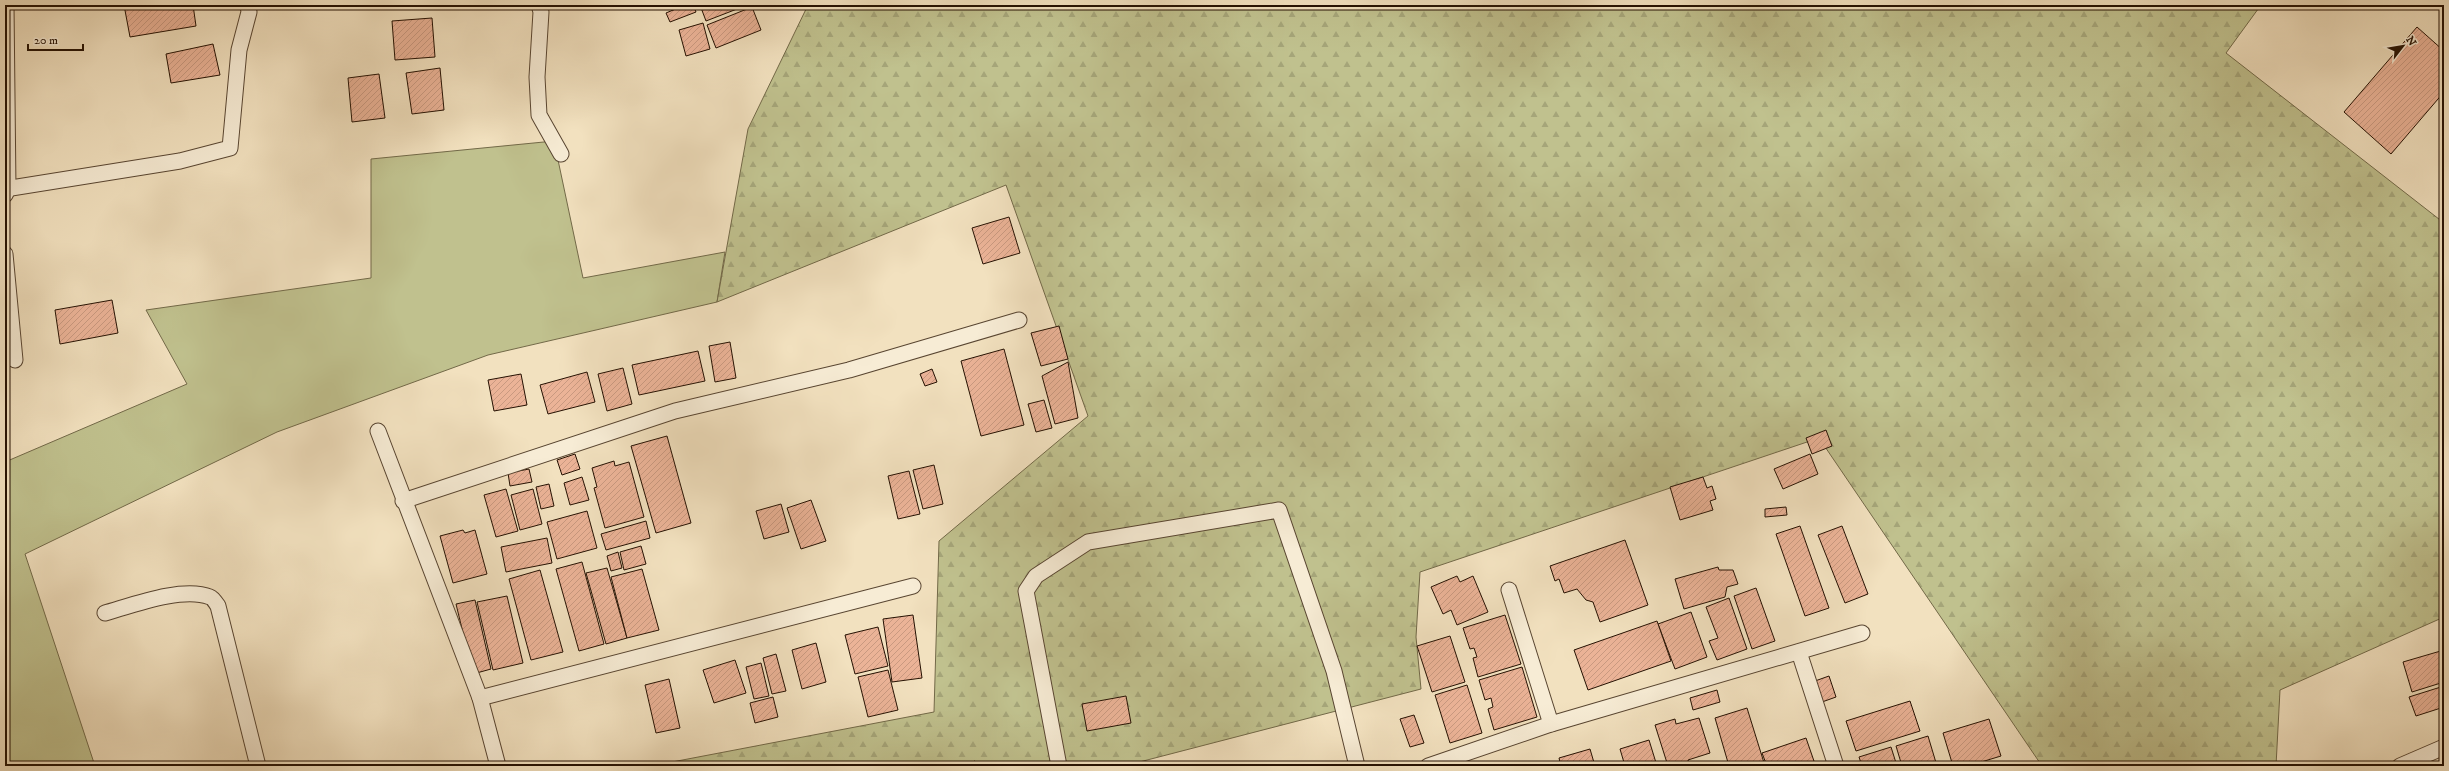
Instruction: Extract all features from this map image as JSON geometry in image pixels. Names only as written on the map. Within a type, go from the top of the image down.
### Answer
[{"type":"street","points":[[6,5],[6,191],[180,161],[230,148],[239,50],[249,12],[248,5]]},
{"type":"street","points":[[539,5],[542,12],[537,77],[539,115],[560,154]]},
{"type":"street","points":[[5,254],[15,360]]},
{"type":"street","points":[[403,501],[675,411],[849,370],[1019,320]]},
{"type":"street","points":[[378,431],[403,501],[480,698],[498,766]]},
{"type":"street","points":[[1059,766],[1026,590],[1036,576],[1088,542],[1279,510],[1334,671],[1357,766]]},
{"type":"street","points":[[480,698],[913,586]]},
{"type":"street","points":[[1509,590],[1551,724]]},
{"type":"street","points":[[105,613],[154,600],[193,593],[211,597],[218,606],[258,766]]},
{"type":"street","points":[[1428,766],[1551,724],[1862,633]]},
{"type":"street","points":[[1799,652],[1836,766]]},
{"type":"street","points":[[2400,766],[2444,747]]},
{"type":"green space","points":[[808,5],[2261,5],[2226,53],[2444,223],[2444,617],[2280,690],[2276,766],[2042,766],[1819,438],[1420,572],[1416,637],[1421,689],[1124,766],[672,766],[672,762],[934,712],[939,541],[1088,416],[1006,185],[717,302],[748,129]]},
{"type":"green space","points":[[554,141],[583,278],[725,252],[717,302],[488,355],[277,432],[25,554],[95,766],[5,766],[5,462],[187,384],[146,310],[371,278],[371,159]]},
{"type":"building","points":[[124,5],[193,5],[196,26],[130,37]]},
{"type":"building","points":[[685,5],[693,5],[696,12],[670,22],[666,13]]},
{"type":"building","points":[[700,5],[736,5],[737,9],[706,21]]},
{"type":"building","points":[[752,7],[761,30],[716,48],[707,25]]},
{"type":"building","points":[[432,18],[435,57],[395,60],[392,21]]},
{"type":"building","points":[[703,23],[710,49],[686,56],[679,30]]},
{"type":"building","points":[[2417,27],[2444,51],[2444,92],[2391,154],[2344,112]]},
{"type":"building","points":[[213,44],[220,75],[171,83],[166,54]]},
{"type":"building","points":[[440,68],[444,110],[412,114],[406,73]]},
{"type":"building","points":[[379,74],[385,118],[352,122],[348,78]]},
{"type":"building","points":[[1009,217],[1020,253],[983,264],[972,228]]},
{"type":"building","points":[[112,300],[118,333],[60,344],[55,310]]},
{"type":"building","points":[[1059,326],[1068,359],[1041,366],[1031,333]]},
{"type":"building","points":[[730,342],[736,378],[715,382],[709,346]]},
{"type":"building","points":[[1004,349],[1024,425],[981,436],[961,361]]},
{"type":"building","points":[[698,351],[705,381],[639,395],[632,365]]},
{"type":"building","points":[[1068,362],[1078,418],[1055,424],[1042,376]]},
{"type":"building","points":[[623,368],[632,404],[607,411],[598,374]]},
{"type":"building","points":[[932,369],[937,382],[925,386],[920,374]]},
{"type":"building","points":[[587,372],[595,402],[548,414],[540,385]]},
{"type":"building","points":[[521,374],[527,405],[494,411],[488,380]]},
{"type":"building","points":[[1044,400],[1052,428],[1036,432],[1028,404]]},
{"type":"building","points":[[1826,430],[1832,446],[1812,454],[1806,438]]},
{"type":"building","points":[[667,436],[691,523],[656,533],[631,446]]},
{"type":"building","points":[[575,454],[580,469],[562,475],[557,460]]},
{"type":"building","points":[[1810,454],[1818,474],[1783,489],[1774,469]]},
{"type":"building","points":[[614,461],[615,466],[629,462],[644,517],[605,528],[594,488],[597,487],[592,468]]},
{"type":"building","points":[[934,465],[943,504],[923,509],[913,470]]},
{"type":"building","points":[[529,469],[532,482],[510,486],[508,473]]},
{"type":"building","points":[[909,471],[920,514],[898,519],[888,476]]},
{"type":"building","points":[[582,477],[589,500],[570,505],[564,483]]},
{"type":"building","points":[[1703,477],[1707,488],[1712,486],[1716,499],[1710,501],[1713,510],[1680,520],[1670,487]]},
{"type":"building","points":[[549,484],[554,506],[541,509],[536,487]]},
{"type":"building","points":[[506,489],[518,531],[496,537],[484,495]]},
{"type":"building","points":[[533,489],[542,524],[520,530],[511,495]]},
{"type":"building","points":[[811,500],[826,541],[801,549],[787,508]]},
{"type":"building","points":[[781,504],[789,532],[764,539],[756,511]]},
{"type":"building","points":[[1786,507],[1787,515],[1765,517],[1765,509]]},
{"type":"building","points":[[587,511],[597,548],[557,559],[547,522]]},
{"type":"building","points":[[646,521],[650,538],[606,550],[601,534]]},
{"type":"building","points":[[1800,526],[1829,608],[1805,616],[1776,534]]},
{"type":"building","points":[[1842,526],[1868,594],[1845,603],[1818,535]]},
{"type":"building","points":[[463,530],[465,533],[475,530],[487,574],[453,583],[440,536]]},
{"type":"building","points":[[547,538],[552,563],[506,572],[501,547]]},
{"type":"building","points":[[1625,540],[1648,605],[1600,622],[1593,602],[1586,600],[1577,589],[1564,593],[1559,579],[1555,581],[1550,566]]},
{"type":"building","points":[[641,546],[646,564],[624,570],[620,552]]},
{"type":"building","points":[[618,552],[622,568],[611,571],[607,556]]},
{"type":"building","points":[[582,562],[604,644],[579,651],[556,569]]},
{"type":"building","points":[[1718,567],[1719,570],[1733,570],[1738,584],[1727,587],[1725,597],[1684,609],[1675,579]]},
{"type":"building","points":[[607,568],[627,638],[606,644],[586,573]]},
{"type":"building","points":[[642,569],[659,630],[627,638],[611,577]]},
{"type":"building","points":[[540,570],[563,652],[531,660],[509,579]]},
{"type":"building","points":[[1457,576],[1460,582],[1473,576],[1488,612],[1457,625],[1451,610],[1443,614],[1431,587]]},
{"type":"building","points":[[1756,588],[1775,641],[1752,649],[1734,596]]},
{"type":"building","points":[[507,596],[523,663],[493,670],[477,602]]},
{"type":"building","points":[[1729,598],[1747,649],[1717,660],[1709,641],[1718,638],[1706,607]]},
{"type":"building","points":[[475,600],[491,669],[473,674],[456,604]]},
{"type":"building","points":[[1691,612],[1707,657],[1675,669],[1658,624]]},
{"type":"building","points":[[913,615],[922,678],[892,682],[883,619]]},
{"type":"building","points":[[1505,615],[1521,664],[1478,677],[1473,658],[1477,657],[1474,648],[1470,649],[1463,628]]},
{"type":"building","points":[[1657,621],[1671,661],[1588,690],[1574,650]]},
{"type":"building","points":[[878,627],[888,666],[855,674],[845,635]]},
{"type":"building","points":[[1450,636],[1465,682],[1432,692],[1417,646]]},
{"type":"building","points":[[816,643],[826,682],[802,689],[792,650]]},
{"type":"building","points":[[2444,650],[2444,682],[2412,692],[2403,662]]},
{"type":"building","points":[[776,654],[786,691],[772,694],[763,658]]},
{"type":"building","points":[[735,660],[746,693],[714,703],[703,670]]},
{"type":"building","points":[[761,663],[769,696],[754,699],[746,667]]},
{"type":"building","points":[[1522,667],[1537,717],[1494,730],[1488,709],[1493,707],[1491,698],[1485,700],[1479,680]]},
{"type":"building","points":[[888,670],[898,710],[868,717],[858,677]]},
{"type":"building","points":[[1829,676],[1836,697],[1822,702],[1815,681]]},
{"type":"building","points":[[669,679],[680,728],[656,733],[645,685]]},
{"type":"building","points":[[1467,685],[1482,733],[1450,743],[1435,695]]},
{"type":"building","points":[[2444,686],[2444,707],[2416,716],[2409,697]]},
{"type":"building","points":[[1717,690],[1720,702],[1693,710],[1690,698]]},
{"type":"building","points":[[1126,696],[1131,723],[1087,731],[1082,704]]},
{"type":"building","points":[[773,697],[778,717],[755,723],[750,703]]},
{"type":"building","points":[[1910,701],[1920,731],[1856,751],[1846,721]]},
{"type":"building","points":[[1747,708],[1765,766],[1729,766],[1715,718]]},
{"type":"building","points":[[1414,715],[1424,743],[1410,747],[1400,719]]},
{"type":"building","points":[[1699,718],[1710,753],[1688,760],[1690,766],[1668,766],[1655,725],[1675,719],[1676,724]]},
{"type":"building","points":[[1989,719],[2001,756],[1968,766],[1953,766],[1943,733]]},
{"type":"building","points":[[1928,736],[1937,766],[1902,766],[1896,746]]},
{"type":"building","points":[[1806,738],[1815,764],[1809,766],[1767,766],[1762,753]]},
{"type":"building","points":[[1649,740],[1657,766],[1625,766],[1620,749]]},
{"type":"building","points":[[1891,747],[1897,766],[1862,766],[1859,757]]},
{"type":"building","points":[[1590,749],[1595,766],[1561,766],[1559,758]]},
{"type":"building","points":[[975,761],[977,766],[960,766]]}]
